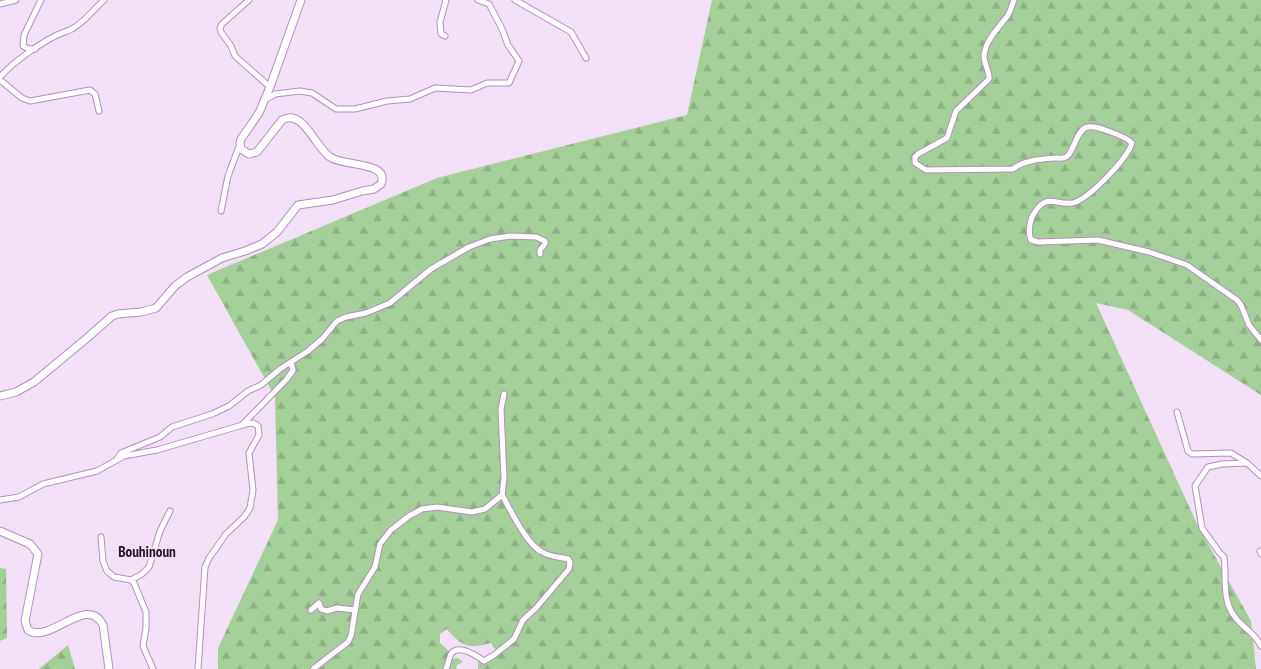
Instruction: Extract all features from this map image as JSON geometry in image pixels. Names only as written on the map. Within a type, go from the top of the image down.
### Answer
[{"type":"main road","points":[[0,396],[16,392],[34,382],[112,316],[156,308],[175,286],[187,277],[222,258],[262,244],[277,232],[298,205],[333,200],[374,188],[381,184],[383,176],[378,169],[340,162],[331,158],[319,146],[301,122],[292,116],[282,120],[261,147],[253,154],[244,153],[241,149],[240,143],[259,112],[270,88],[301,0]]},
{"type":"main road","points":[[0,531],[30,544],[38,554],[25,620],[28,630],[32,633],[40,633],[83,615],[94,616],[103,625],[109,669]]},
{"type":"street","points":[[0,4],[16,0]]},
{"type":"street","points":[[35,49],[23,46],[24,35],[41,0]]},
{"type":"street","points":[[99,111],[96,94],[90,90],[30,101],[22,98],[0,79],[6,70],[35,49],[57,35],[73,29],[104,0]]},
{"type":"street","points":[[249,0],[222,24],[221,32],[231,46],[235,56],[270,88]]},
{"type":"street","points":[[445,36],[441,34],[439,28],[446,0]]},
{"type":"street","points":[[264,100],[275,94],[300,91],[312,92],[336,109],[355,108],[386,101],[410,99],[435,88],[471,90],[487,82],[509,82],[519,61],[508,45],[502,29],[488,4],[478,0]]},
{"type":"street","points":[[515,0],[571,32],[586,58]]},
{"type":"street","points":[[1014,0],[1008,14],[993,34],[985,50],[985,64],[990,74],[989,80],[956,111],[947,138],[918,154],[915,157],[915,163],[926,170],[1014,169],[1018,165],[1036,160],[1064,158],[1070,154],[1083,128],[1088,126],[1106,130],[1129,140],[1132,143],[1129,151],[1117,166],[1088,193],[1073,202],[1052,201],[1041,206],[1030,222],[1029,234],[1031,240],[1038,242],[1098,240],[1176,260],[1196,270],[1237,300],[1242,305],[1249,324],[1261,340]]},
{"type":"street","points":[[221,211],[228,176],[240,143]]},
{"type":"street","points":[[117,460],[120,454],[156,438],[172,427],[212,414],[229,406],[315,345],[337,321],[366,313],[390,303],[431,269],[476,244],[490,239],[511,236],[536,237],[546,242],[540,250],[540,254]]},
{"type":"street","points":[[242,425],[287,379],[293,370],[291,363]]},
{"type":"street","points":[[446,669],[451,654],[455,651],[462,650],[484,661],[505,647],[516,636],[523,620],[536,608],[569,569],[569,560],[545,554],[535,546],[515,520],[502,494],[504,478],[501,409],[504,394]]},
{"type":"street","points":[[1177,412],[1188,451],[1192,454],[1230,454],[1247,463],[1261,476]]},
{"type":"street","points":[[0,500],[19,497],[43,484],[106,468],[124,456],[158,450],[242,425],[255,424],[258,426],[260,430],[258,438],[249,454],[252,496],[248,512],[226,534],[205,567],[198,669]]},
{"type":"street","points":[[1247,463],[1222,464],[1208,467],[1195,486],[1202,528],[1218,552],[1224,557],[1227,603],[1236,619],[1255,636],[1261,646]]},
{"type":"street","points":[[313,669],[348,642],[358,594],[376,567],[380,544],[385,536],[409,516],[432,507],[472,512],[485,509],[502,494]]},
{"type":"street","points":[[101,538],[103,561],[107,571],[114,577],[131,580],[142,574],[148,567],[160,530],[170,511]]},
{"type":"street","points":[[131,580],[146,612],[143,646],[153,669]]},
{"type":"street","points":[[311,610],[320,603],[320,609],[324,610],[337,608],[356,610]]},
{"type":"green space","points":[[712,0],[1261,0],[1261,395],[1128,310],[1096,303],[1197,524],[1251,621],[1256,669],[478,669],[478,662],[496,651],[491,643],[477,646],[466,645],[457,640],[447,629],[440,634],[440,643],[449,651],[452,659],[458,658],[463,662],[457,665],[456,669],[218,669],[218,648],[278,520],[275,397],[207,275],[437,178],[687,115]]},
{"type":"green space","points":[[0,568],[6,569],[7,638],[0,641]]},
{"type":"green space","points":[[68,645],[75,669],[39,669]]},
{"type":"district","name":"Bouhinoun","points":[[147,551]]}]
